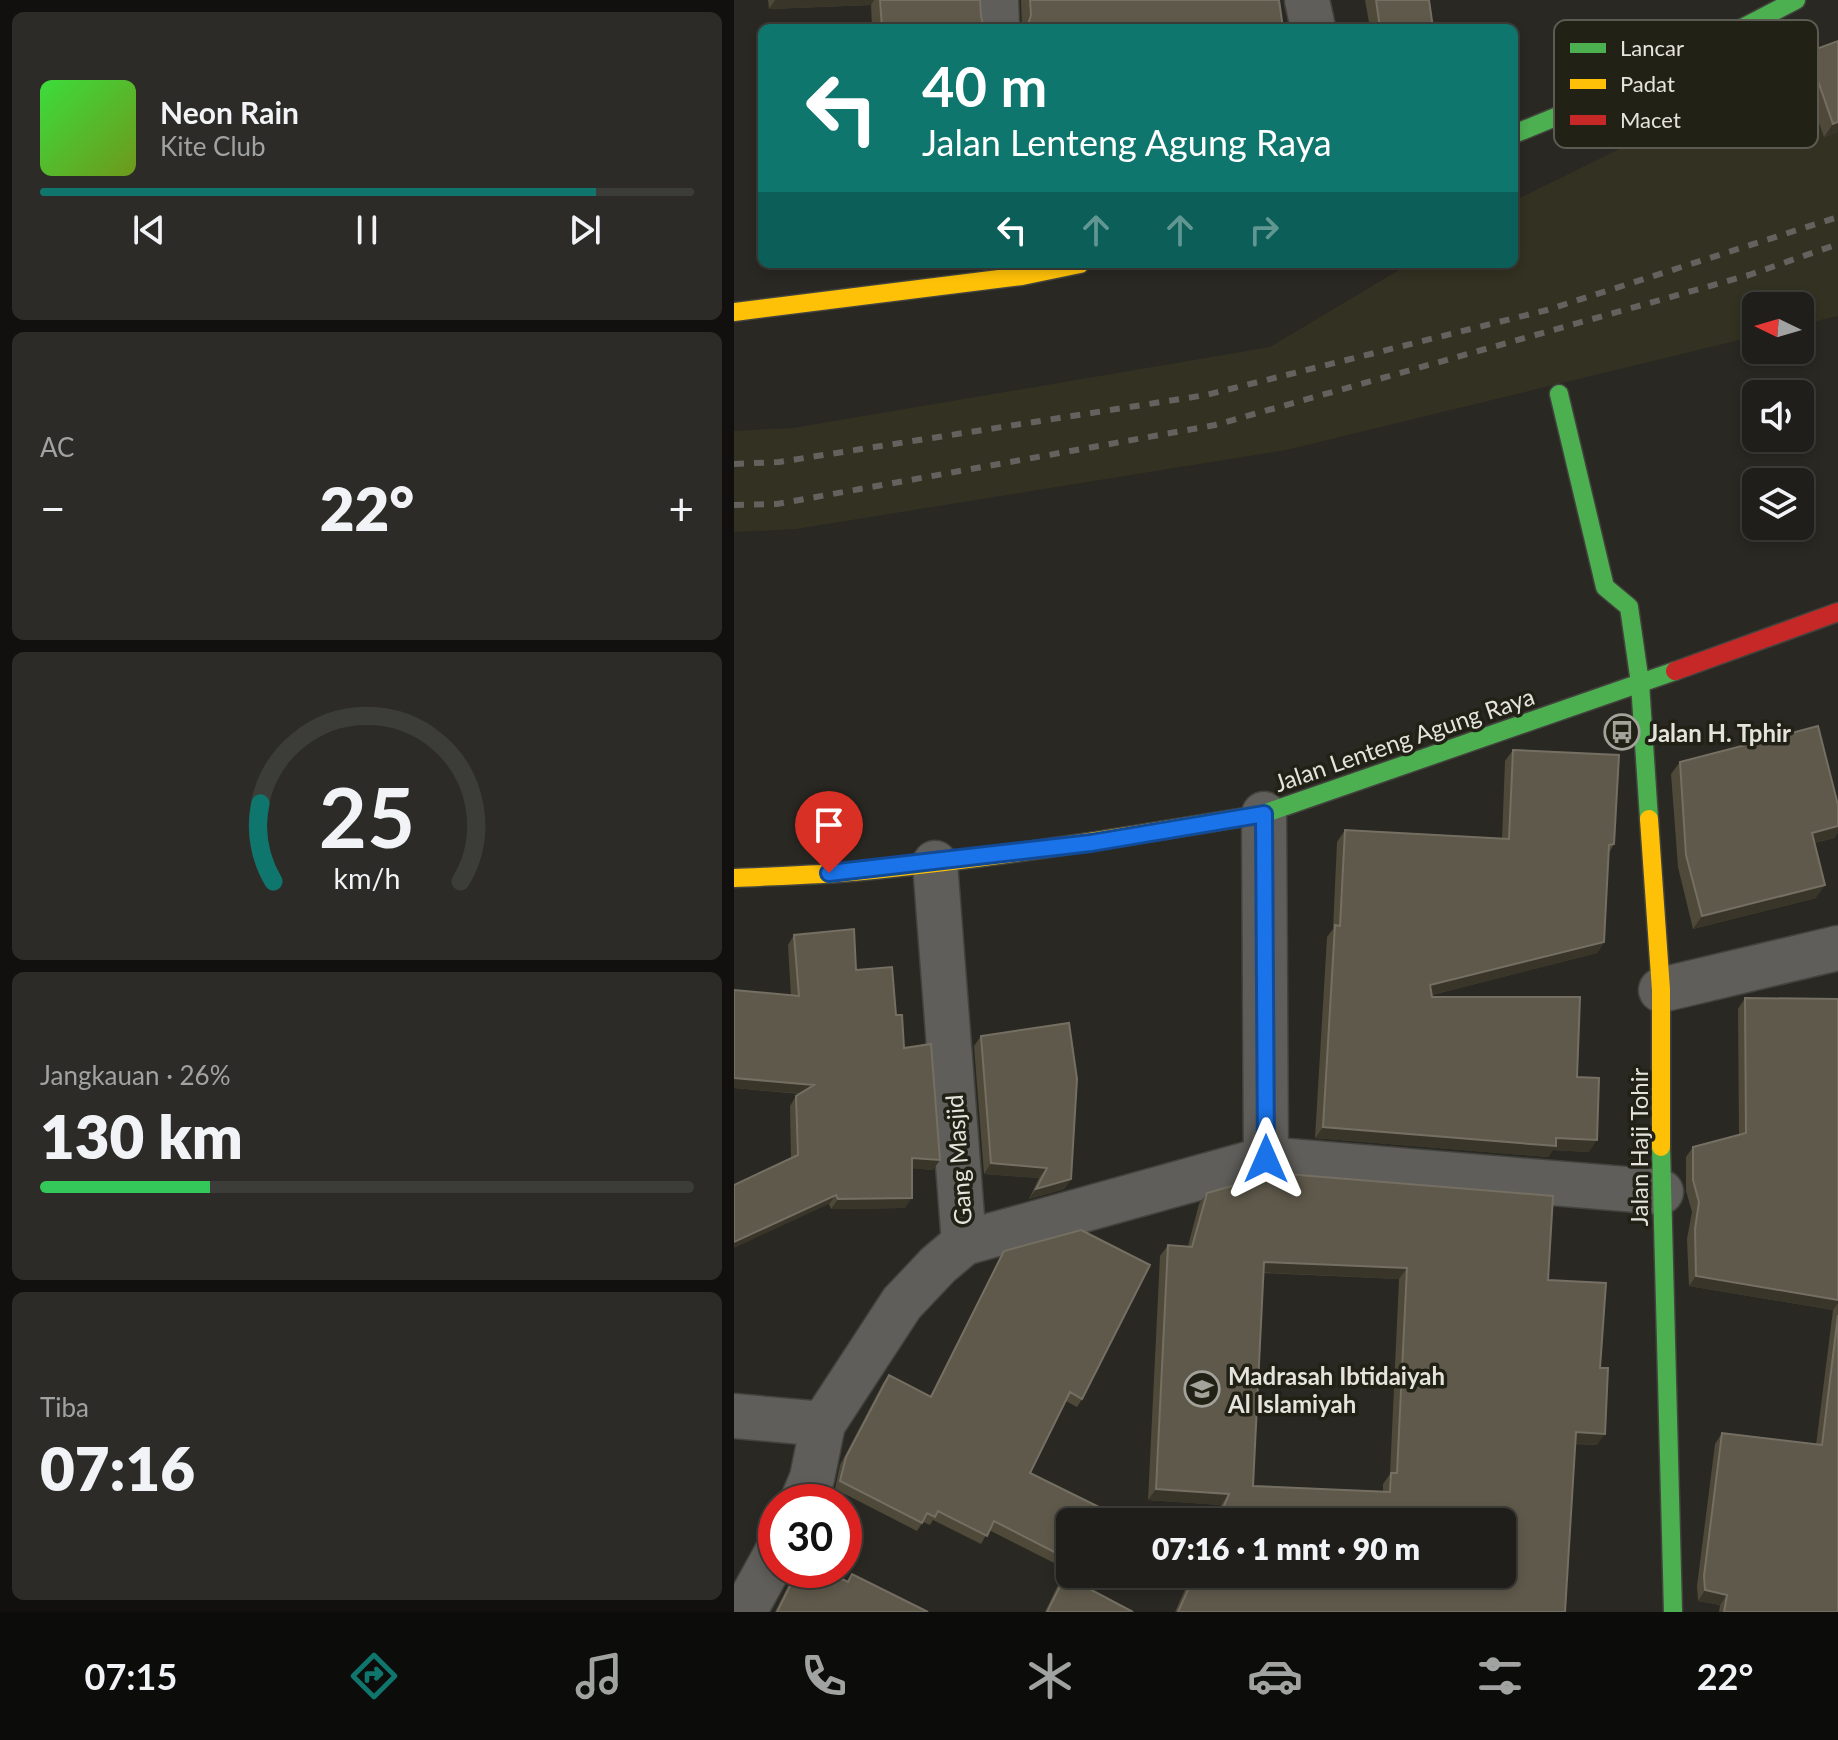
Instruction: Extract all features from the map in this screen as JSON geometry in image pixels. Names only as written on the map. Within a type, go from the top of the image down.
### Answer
[{"type":"main road","points":[[1758,20],[1796,0]]},
{"type":"main road","points":[[1518,132],[1554,118]]},
{"type":"main road","points":[[734,312],[1021,270]]},
{"type":"main road","name":"Jalan Haji Tohir","points":[[1559,394],[1605,587],[1629,607],[1640,683],[1661,990],[1661,1192],[1673,1612]]},
{"type":"main road","name":"Jalan Lenteng Agung Raya","points":[[734,878],[935,863],[1091,843],[1264,814],[1838,612]]},
{"type":"street","points":[[996,0],[997,24]]},
{"type":"street","points":[[1307,0],[1312,24]]},
{"type":"street","points":[[1264,814],[1266,1159]]},
{"type":"street","name":"Gang Masjid","points":[[810,1484],[823,1424],[902,1303],[964,1243],[935,863]]},
{"type":"street","points":[[1661,990],[1838,948]]},
{"type":"street","points":[[964,1243],[1266,1159],[1661,1192]]},
{"type":"street","points":[[734,1416],[823,1424]]},
{"type":"street","points":[[742,1607],[758,1582]]},
{"type":"shaded area","points":[[1838,41],[1838,316],[1814,322],[1814,292],[1742,292],[1742,339],[1286,450],[796,529],[734,532],[734,431],[793,428],[1270,347],[1402,268],[1518,268],[1518,199],[1621,148],[1818,148],[1818,51]]},
{"type":"building","points":[[880,0],[980,0],[983,24],[882,24]]},
{"type":"building","points":[[1030,0],[1279,0],[1282,24],[1028,24]]},
{"type":"building","points":[[1376,0],[1429,0],[1432,24],[1379,24]]},
{"type":"building","points":[[1838,41],[1838,122],[1833,124],[1818,81],[1818,48]]},
{"type":"building","points":[[1818,726],[1838,805],[1838,826],[1812,833],[1825,885],[1702,916],[1686,855],[1680,762]]},
{"type":"building","points":[[1513,750],[1619,755],[1614,844],[1609,845],[1604,942],[1430,985],[1432,997],[1580,997],[1577,1077],[1599,1078],[1597,1140],[1556,1138],[1556,1146],[1323,1127],[1335,925],[1340,926],[1345,830],[1509,839]]},
{"type":"building","points":[[854,929],[856,970],[892,967],[896,1015],[902,1015],[904,1048],[931,1044],[940,1160],[912,1158],[912,1198],[838,1199],[836,1195],[734,1242],[734,1185],[798,1155],[796,1096],[814,1085],[734,1078],[734,990],[799,996],[794,935]]},
{"type":"building","points":[[1745,998],[1838,999],[1838,1300],[1696,1276],[1695,1229],[1699,1202],[1693,1180],[1693,1147],[1746,1133]]},
{"type":"building","points":[[1069,1023],[1077,1079],[1071,1179],[1036,1189],[1047,1168],[991,1163],[981,1036]]},
{"type":"building","points":[[1287,1174],[1553,1196],[1548,1280],[1606,1283],[1600,1368],[1608,1368],[1605,1434],[1576,1432],[1565,1612],[1178,1612],[1189,1588],[1516,1588],[1516,1508],[1223,1508],[1229,1494],[1156,1489],[1168,1245],[1192,1247],[1207,1193]],"holes":[[[1264,1262],[1407,1268],[1397,1473],[1391,1473],[1390,1492],[1253,1486]]]},
{"type":"building","points":[[1081,1230],[1150,1265],[1082,1399],[1070,1392],[1030,1473],[1101,1508],[1056,1508],[1056,1553],[994,1521],[987,1536],[938,1511],[935,1517],[927,1513],[922,1523],[862,1492],[862,1484],[840,1481],[846,1457],[889,1375],[931,1397],[1004,1251]]},
{"type":"building","points":[[1838,1315],[1838,1612],[1724,1612],[1727,1595],[1705,1590],[1704,1576],[1722,1433],[1822,1445]]},
{"type":"building","points":[[862,1579],[928,1612],[777,1612],[789,1588],[862,1588]]},
{"type":"building","points":[[1059,1588],[1088,1588],[1133,1612],[1047,1612]]},
{"type":"railway","points":[[734,464],[779,462],[1206,395],[1547,310],[1838,217]]},
{"type":"railway","points":[[734,505],[777,504],[1215,425],[1749,275],[1838,244]]},
{"type":"traffic: fast","points":[[1758,20],[1796,0]]},
{"type":"traffic: fast","points":[[1518,132],[1554,118]]},
{"type":"traffic: fast","points":[[1559,394],[1605,587],[1629,607],[1640,683],[1649,819]]},
{"type":"traffic: fast","points":[[1263,814],[1675,671]]},
{"type":"traffic: fast","points":[[1661,1147],[1673,1612]]},
{"type":"traffic: slow","points":[[734,312],[1022,276],[1061,268]]},
{"type":"traffic: slow","points":[[734,878],[847,872],[963,860],[1263,814]]},
{"type":"traffic: slow","points":[[1649,819],[1661,990],[1661,1147]]},
{"type":"traffic: jam","points":[[1675,671],[1838,612]]},
{"type":"place","name":"Jalan H. Tphir","points":[[1622,732]]},
{"type":"place","name":"Madrasah Ibtidaiyah Al Islamiyah","points":[[1202,1389]]},
{"type":"route","points":[[829,873],[1091,843],[1264,814],[1266,1159]]}]
